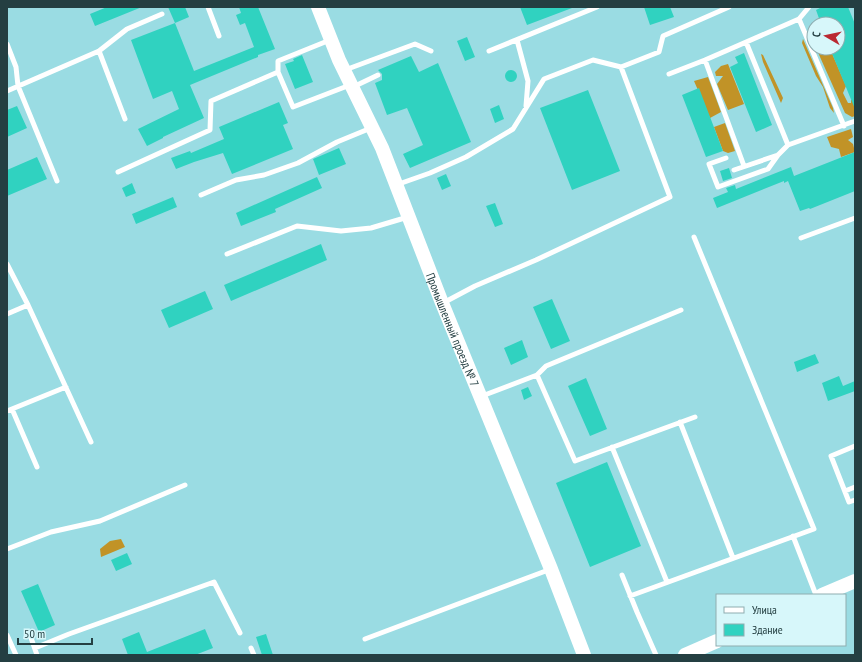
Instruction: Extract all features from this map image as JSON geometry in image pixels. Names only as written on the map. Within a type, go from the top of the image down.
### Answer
[{"type":"street","name":"Промышленный проезд № 7","points":[[318,7],[344,71],[382,148],[442,303],[551,569],[584,655]]},
{"type":"street","points":[[824,594],[855,581]]},
{"type":"street","points":[[685,655],[716,641]]},
{"type":"lane","points":[[208,7],[219,36]]},
{"type":"lane","points":[[489,51],[597,7]]},
{"type":"lane","points":[[396,185],[430,173],[472,153],[513,128],[544,79],[593,60],[621,67],[660,52],[663,36],[729,7]]},
{"type":"lane","points":[[669,74],[706,60],[799,20],[809,7]]},
{"type":"lane","points":[[7,91],[98,51],[127,29],[162,14]]},
{"type":"lane","points":[[799,20],[844,126]]},
{"type":"lane","points":[[331,40],[278,60],[278,72],[293,107],[378,75]]},
{"type":"lane","points":[[517,40],[528,81],[526,107]]},
{"type":"lane","points":[[746,42],[788,145]]},
{"type":"lane","points":[[7,44],[16,66],[18,86],[57,181]]},
{"type":"lane","points":[[344,71],[415,44],[431,50]]},
{"type":"lane","points":[[98,51],[125,119]]},
{"type":"lane","points":[[706,60],[744,166]]},
{"type":"lane","points":[[442,303],[670,197],[621,67]]},
{"type":"lane","points":[[118,172],[210,130],[211,100],[278,72]]},
{"type":"lane","points":[[726,158],[709,164],[718,187],[768,169],[778,155],[788,145],[855,122]]},
{"type":"lane","points":[[201,195],[236,180],[264,175],[298,163],[337,142],[372,128]]},
{"type":"lane","points":[[734,170],[778,155]]},
{"type":"lane","points":[[227,254],[297,226],[341,231],[371,228],[409,217]]},
{"type":"lane","points":[[801,238],[855,218]]},
{"type":"lane","points":[[630,596],[814,529],[694,237]]},
{"type":"lane","points":[[7,264],[28,305],[90,442]]},
{"type":"lane","points":[[7,314],[28,305]]},
{"type":"lane","points":[[481,397],[537,375],[546,366],[682,310]]},
{"type":"lane","points":[[537,375],[575,461],[695,417]]},
{"type":"lane","points":[[37,467],[9,410],[66,387]]},
{"type":"lane","points":[[680,422],[733,558]]},
{"type":"lane","points":[[855,446],[831,456],[849,502],[855,500]]},
{"type":"lane","points":[[612,447],[667,582]]},
{"type":"lane","points":[[7,549],[51,532],[100,521],[185,485]]},
{"type":"lane","points":[[845,491],[855,487]]},
{"type":"lane","points":[[793,536],[816,594]]},
{"type":"lane","points":[[364,639],[551,569]]},
{"type":"lane","points":[[622,575],[656,655]]},
{"type":"lane","points":[[35,648],[69,634],[214,582],[240,633]]},
{"type":"lane","points":[[7,635],[16,655]]},
{"type":"lane","points":[[30,635],[37,655]]},
{"type":"lane","points":[[251,648],[254,655]]},
{"type":"shaded area","points":[[803,39],[806,46],[806,52],[802,43]]},
{"type":"shaded area","points":[[761,54],[763,55],[783,98],[781,103],[763,62]]},
{"type":"shaded area","points":[[808,56],[810,56],[834,113],[830,108],[823,87],[816,76]]},
{"type":"shaded area","points":[[820,56],[833,56],[846,86],[843,93],[848,103],[851,103],[851,100],[855,99],[855,116],[852,117],[845,113]]},
{"type":"shaded area","points":[[728,64],[744,104],[728,110],[717,84],[723,76],[716,76],[715,72],[721,66]]},
{"type":"shaded area","points":[[708,77],[721,112],[710,118],[694,81]]},
{"type":"shaded area","points":[[725,123],[735,151],[728,153],[723,151],[714,127]]},
{"type":"shaded area","points":[[851,129],[853,137],[848,140],[853,144],[855,152],[841,157],[839,149],[831,147],[827,137]]},
{"type":"shaded area","points":[[121,539],[125,547],[101,557],[100,549],[110,541]]},
{"type":"building","points":[[107,7],[142,7],[95,26],[90,14]]},
{"type":"building","points":[[168,7],[185,7],[189,17],[175,23]]},
{"type":"building","points":[[239,7],[258,7],[275,49],[190,85],[204,118],[147,146],[138,129],[179,109],[172,91],[153,99],[131,40],[175,23],[194,71],[254,47],[245,23],[240,25],[236,15],[241,13]]},
{"type":"building","points":[[520,7],[572,7],[572,8],[527,25]]},
{"type":"building","points":[[644,7],[670,7],[674,17],[650,25]]},
{"type":"building","points":[[822,7],[848,7],[855,24],[855,109],[833,56],[846,56],[846,16],[818,16],[816,10]]},
{"type":"building","points":[[467,37],[475,57],[465,61],[457,41]]},
{"type":"building","points":[[744,53],[772,125],[756,132],[730,67],[738,63],[735,57]]},
{"type":"building","points":[[302,55],[313,82],[295,89],[285,64],[294,61],[293,59]]},
{"type":"building","points":[[411,56],[419,72],[438,63],[471,142],[410,168],[403,154],[423,145],[407,108],[387,115],[375,83],[382,80],[382,74],[378,70]]},
{"type":"building","points":[[511,70],[515,72],[517,76],[515,80],[511,82],[507,80],[505,76],[507,72]]},
{"type":"building","points":[[699,88],[723,151],[706,157],[682,95]]},
{"type":"building","points":[[588,90],[620,171],[572,190],[540,108]]},
{"type":"building","points":[[279,102],[288,123],[283,125],[293,149],[232,174],[223,153],[176,169],[171,158],[190,151],[191,153],[224,139],[219,127]]},
{"type":"building","points":[[499,105],[504,119],[495,123],[490,109]]},
{"type":"building","points":[[17,106],[27,128],[7,137],[7,110]]},
{"type":"building","points":[[339,148],[346,164],[319,175],[313,159]]},
{"type":"building","points":[[855,152],[855,191],[810,209],[800,211],[788,181],[784,183],[784,181],[717,208],[713,198],[728,192],[726,188],[735,185],[736,189],[791,167],[794,176]]},
{"type":"building","points":[[37,157],[47,179],[7,196],[7,170]]},
{"type":"building","points":[[729,168],[732,178],[723,181],[720,171]]},
{"type":"building","points":[[446,174],[451,186],[442,190],[437,178]]},
{"type":"building","points":[[317,177],[322,188],[275,209],[276,212],[241,226],[236,213]]},
{"type":"building","points":[[132,183],[136,193],[126,197],[122,188]]},
{"type":"building","points":[[173,197],[177,207],[136,224],[132,214]]},
{"type":"building","points":[[495,203],[503,224],[495,227],[486,206]]},
{"type":"building","points":[[321,244],[327,260],[231,301],[224,285]]},
{"type":"building","points":[[205,291],[213,309],[169,328],[161,310]]},
{"type":"building","points":[[552,299],[570,341],[551,349],[533,307]]},
{"type":"building","points":[[522,340],[528,357],[511,365],[504,348]]},
{"type":"building","points":[[815,354],[819,363],[797,372],[794,362]]},
{"type":"building","points":[[839,376],[843,386],[855,381],[855,391],[828,401],[822,383]]},
{"type":"building","points":[[586,378],[607,429],[590,436],[568,386]]},
{"type":"building","points":[[528,387],[532,396],[524,400],[521,390]]},
{"type":"building","points":[[607,462],[641,546],[590,567],[556,483]]},
{"type":"building","points":[[127,553],[132,564],[116,571],[111,560]]},
{"type":"building","points":[[38,584],[55,625],[39,632],[21,591]]},
{"type":"building","points":[[205,629],[213,648],[195,655],[128,655],[122,639],[139,632],[147,652]]},
{"type":"building","points":[[266,634],[273,655],[262,655],[256,637]]}]
